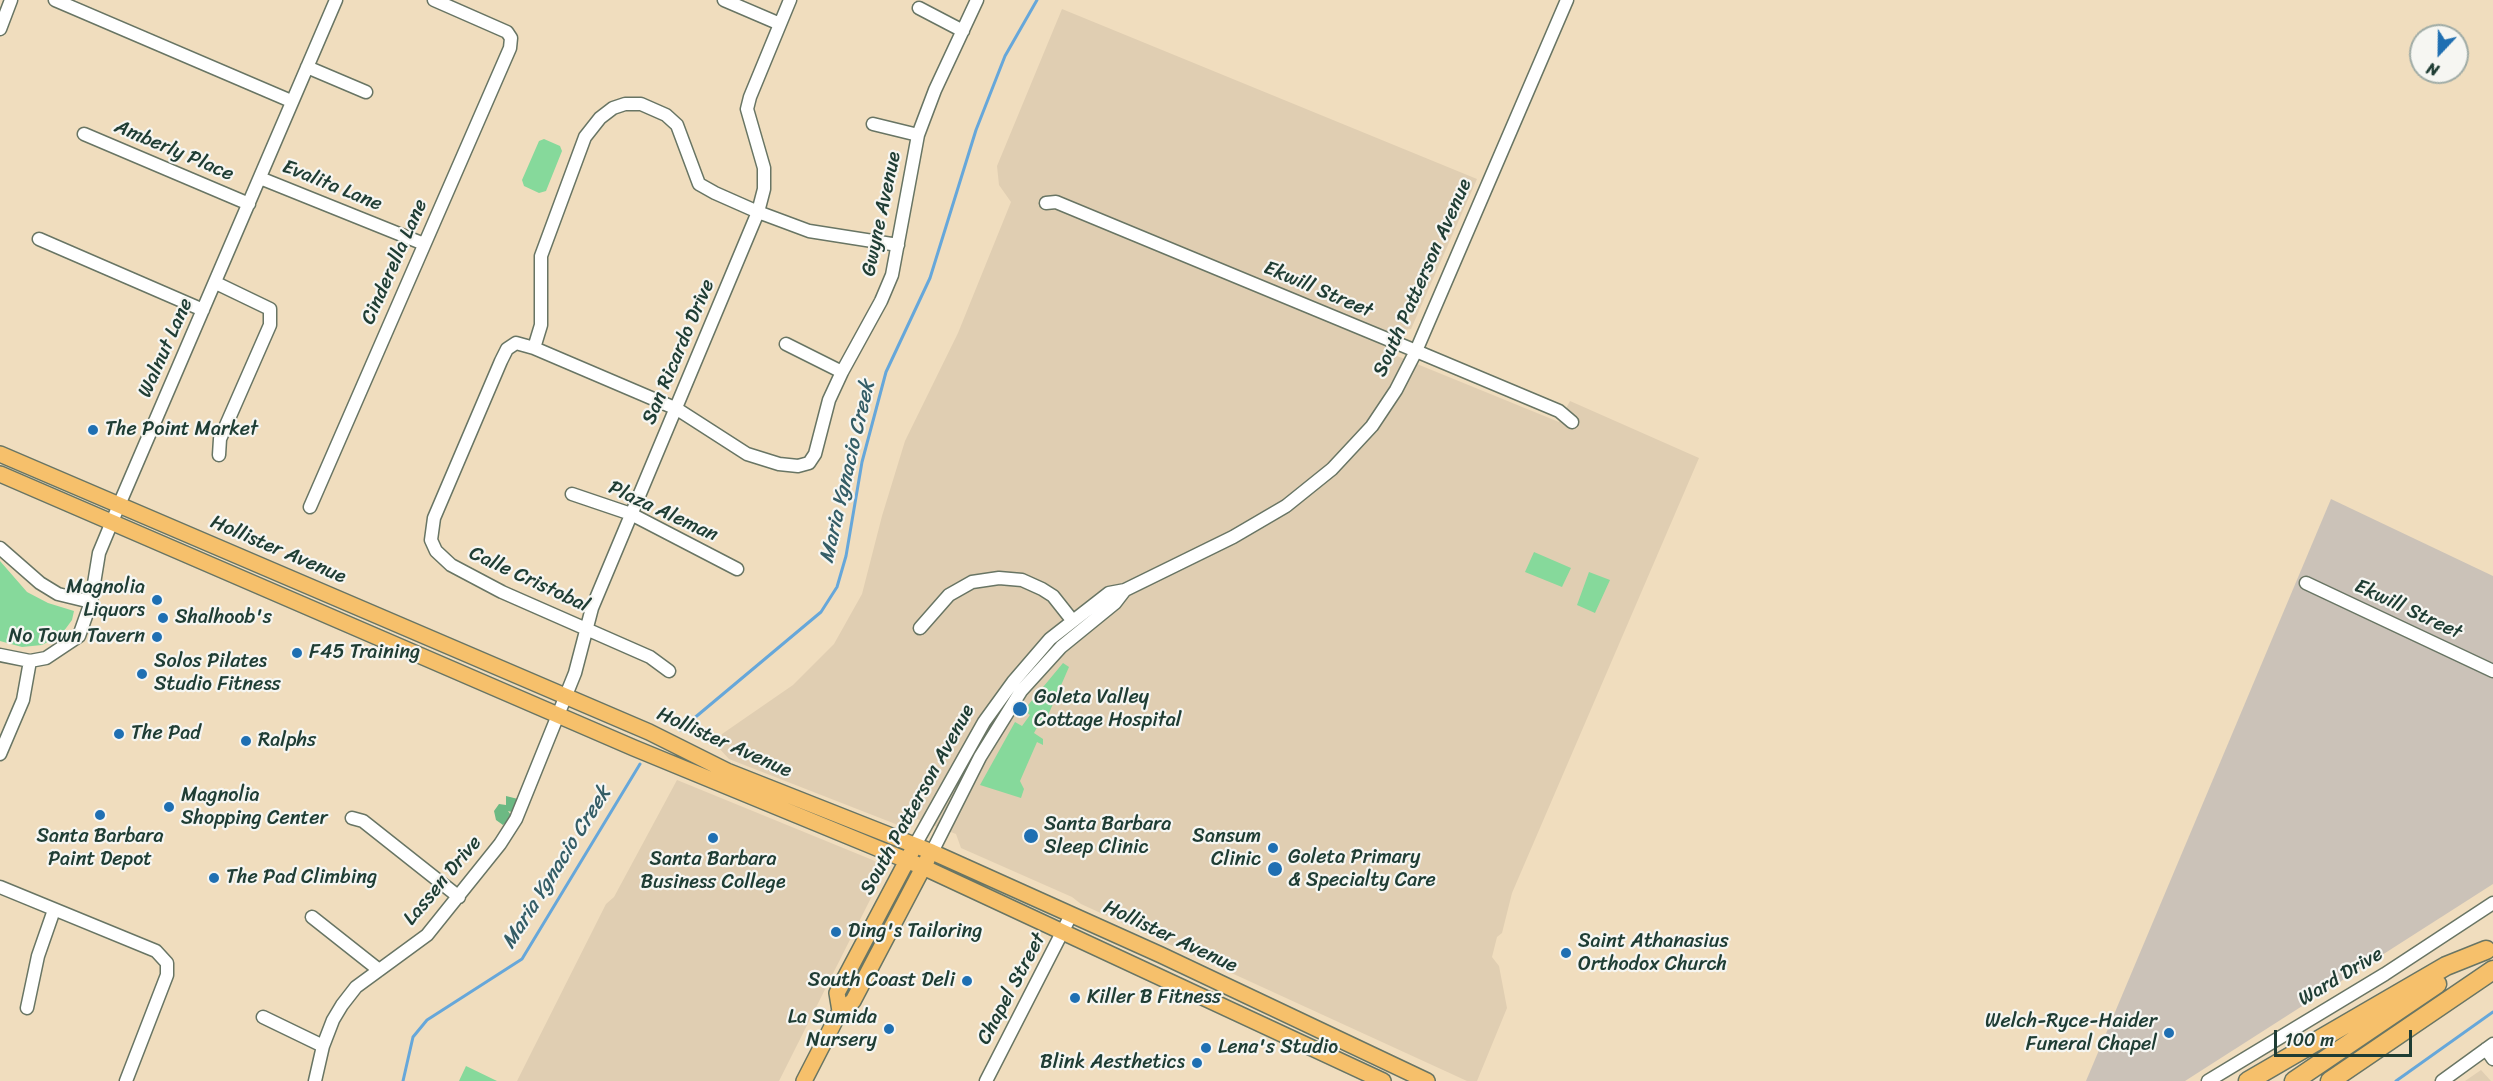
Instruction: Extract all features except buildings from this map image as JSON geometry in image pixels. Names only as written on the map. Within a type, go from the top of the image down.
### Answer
[{"type":"highway","points":[[2248,1081],[2446,966],[2490,948]]},
{"type":"highway","points":[[2294,1081],[2490,948]]},
{"type":"highway","points":[[2330,1081],[2493,971]]},
{"type":"highway","points":[[2353,1081],[2444,1014],[2493,971]]},
{"type":"main road","name":"Hollister Avenue","points":[[0,454],[649,732],[727,771],[932,852],[1426,1081]]},
{"type":"main road","name":"Hollister Avenue","points":[[0,474],[634,748],[923,867],[1383,1081]]},
{"type":"main road","name":"South Patterson Avenue","points":[[840,1011],[837,993],[915,845]]},
{"type":"main road","name":"South Patterson Avenue","points":[[804,1081],[840,1011],[853,1001],[932,852]]},
{"type":"street","points":[[0,29],[11,0]]},
{"type":"street","points":[[55,0],[291,101]]},
{"type":"street","name":"Walnut Lane","points":[[30,661],[46,658],[79,636],[91,602],[98,560],[112,522],[336,0]]},
{"type":"street","name":"Cinderella Lane","points":[[310,507],[510,48],[511,38],[507,32],[434,0]]},
{"type":"street","points":[[724,0],[780,24]]},
{"type":"street","name":"San Ricardo Drive","points":[[559,715],[579,662],[592,608],[758,212],[764,189],[764,168],[747,109],[790,0]]},
{"type":"street","name":"Gwyne Avenue","points":[[677,408],[747,454],[779,464],[805,465],[815,454],[829,400],[881,302],[891,275],[918,135],[935,90],[977,0]]},
{"type":"street","name":"South Patterson Avenue","points":[[915,845],[988,715],[1034,657],[1072,621],[1109,593],[1125,590],[1258,525],[1332,469],[1372,426],[1396,390],[1416,351],[1567,0]]},
{"type":"street","points":[[919,8],[963,31]]},
{"type":"street","points":[[307,67],[366,92]]},
{"type":"street","points":[[677,408],[534,348],[541,325],[541,256],[585,137],[600,118],[613,108],[625,104],[641,104],[666,115],[677,125],[699,184],[758,212],[809,231],[898,245]]},
{"type":"street","points":[[873,124],[918,135]]},
{"type":"street","name":"Amberly Place","points":[[84,134],[249,204]]},
{"type":"street","name":"Evalita Lane","points":[[260,178],[424,244]]},
{"type":"street","name":"Ekwill Street","points":[[1046,204],[1056,202],[1416,351],[1559,411],[1572,422]]},
{"type":"street","points":[[39,239],[203,310]]},
{"type":"street","points":[[216,283],[270,309],[270,325],[220,439],[219,455]]},
{"type":"street","name":"Calle Cristobal","points":[[534,348],[516,343],[507,349],[434,518],[430,554],[502,592],[650,657],[669,671]]},
{"type":"street","points":[[786,344],[842,372]]},
{"type":"street","name":"Plaza Aleman","points":[[572,494],[631,514],[737,569]]},
{"type":"street","points":[[0,548],[40,583],[58,594],[91,602]]},
{"type":"street","points":[[920,628],[950,595],[972,582],[999,578],[1022,580],[1047,593],[1060,604],[1072,621]]},
{"type":"street","name":"Ekwill Street","points":[[2306,583],[2493,671]]},
{"type":"street","name":"South Patterson Avenue","points":[[932,852],[980,757],[1022,690],[1060,647],[1115,603],[1125,590]]},
{"type":"street","points":[[0,655],[30,661],[23,700],[0,754]]},
{"type":"street","name":"Lassen Drive","points":[[315,1081],[323,1046],[333,1020],[356,987],[427,934],[500,844],[516,819],[559,715]]},
{"type":"street","points":[[352,818],[363,820],[459,897]]},
{"type":"street","points":[[0,887],[156,951],[167,963],[167,975],[126,1081]]},
{"type":"street","name":"Ward Drive","points":[[2208,1081],[2385,974],[2493,903]]},
{"type":"street","points":[[27,1008],[39,956],[54,910]]},
{"type":"street","name":"Chapel Street","points":[[986,1081],[1071,915]]},
{"type":"street","points":[[312,917],[379,970]]},
{"type":"street","points":[[263,1017],[323,1046]]},
{"type":"street","points":[[2442,1081],[2491,1050]]},
{"type":"shaded area","points":[[1062,9],[1477,179],[1411,329],[1402,330],[1390,353],[1559,422],[1570,401],[1699,458],[1512,893],[1502,933],[1497,937],[1492,957],[1499,966],[1507,1008],[1477,1081],[1467,1081],[1081,904],[1072,897],[961,848],[956,834],[917,819],[909,824],[898,825],[729,759],[717,746],[722,734],[793,685],[834,644],[862,594],[882,516],[905,441],[958,333],[1011,202],[999,185],[997,166]]},
{"type":"shaded area","points":[[2331,499],[2493,576],[2493,884],[2185,1081],[2086,1081]]},
{"type":"shaded area","points":[[677,780],[875,861],[883,874],[779,1081],[517,1081],[606,904],[614,897]]},
{"type":"shaded area","points":[[2481,1070],[2491,1081],[2465,1081]]},
{"type":"green space","points":[[544,139],[560,146],[562,151],[546,191],[539,193],[524,186],[522,180],[539,141]]},
{"type":"green space","points":[[1534,552],[1571,568],[1562,587],[1525,572]]},
{"type":"green space","points":[[0,561],[27,592],[48,603],[74,611],[72,620],[61,635],[42,645],[22,647],[0,641]]},
{"type":"green space","points":[[1589,572],[1610,580],[1595,613],[1577,605]]},
{"type":"green space","points":[[1063,663],[1069,667],[1046,720],[1052,724],[1047,726],[1040,722],[1034,733],[1043,739],[1043,745],[1037,742],[1020,781],[1024,789],[1021,798],[980,785],[1015,722],[1022,726],[1030,715],[1024,710]]},
{"type":"green space","points":[[506,796],[518,799],[515,813],[508,811],[511,815],[507,824],[503,825],[496,820],[494,811],[499,804],[506,805]]},
{"type":"green space","points":[[466,1066],[497,1081],[459,1081]]},
{"type":"waterway","name":"Maria Ygnacio Creek","points":[[680,730],[821,612],[837,587],[846,556],[862,462],[886,372],[930,278],[976,130],[1005,56],[1037,0]]},
{"type":"waterway","name":"Maria Ygnacio Creek","points":[[403,1081],[413,1037],[427,1020],[522,959],[640,764]]},
{"type":"waterway","points":[[2396,1081],[2493,1012]]},
{"type":"place","name":"The Point Market","points":[[93,430]]},
{"type":"place","name":"Magnolia Liquors","points":[[157,600]]},
{"type":"place","name":"Shalhoob's","points":[[163,618]]},
{"type":"place","name":"No Town Tavern","points":[[157,637]]},
{"type":"place","name":"F45 Training","points":[[297,653]]},
{"type":"place","name":"Solos Pilates Studio Fitness","points":[[142,674]]},
{"type":"place","name":"Goleta Valley Cottage Hospital","points":[[1020,709]]},
{"type":"place","name":"The Pad","points":[[119,734]]},
{"type":"place","name":"Ralphs","points":[[246,741]]},
{"type":"place","name":"Magnolia Shopping Center","points":[[169,807]]},
{"type":"place","name":"Santa Barbara Paint Depot","points":[[100,815]]},
{"type":"place","name":"Santa Barbara Sleep Clinic","points":[[1031,836]]},
{"type":"place","name":"Santa Barbara Business College","points":[[713,838]]},
{"type":"place","name":"Sansum Clinic","points":[[1273,848]]},
{"type":"place","name":"Goleta Primary & Specialty Care","points":[[1275,869]]},
{"type":"place","name":"The Pad Climbing","points":[[214,878]]},
{"type":"place","name":"Ding's Tailoring","points":[[836,932]]},
{"type":"place","name":"Saint Athanasius Orthodox Church","points":[[1566,953]]},
{"type":"place","name":"South Coast Deli","points":[[967,981]]},
{"type":"place","name":"Killer B Fitness","points":[[1075,998]]},
{"type":"place","name":"La Sumida Nursery","points":[[889,1029]]},
{"type":"place","name":"Welch-Ryce-Haider Funeral Chapel","points":[[2169,1033]]},
{"type":"place","name":"Lena's Studio","points":[[1206,1048]]},
{"type":"place","name":"Blink Aesthetics","points":[[1197,1063]]}]
